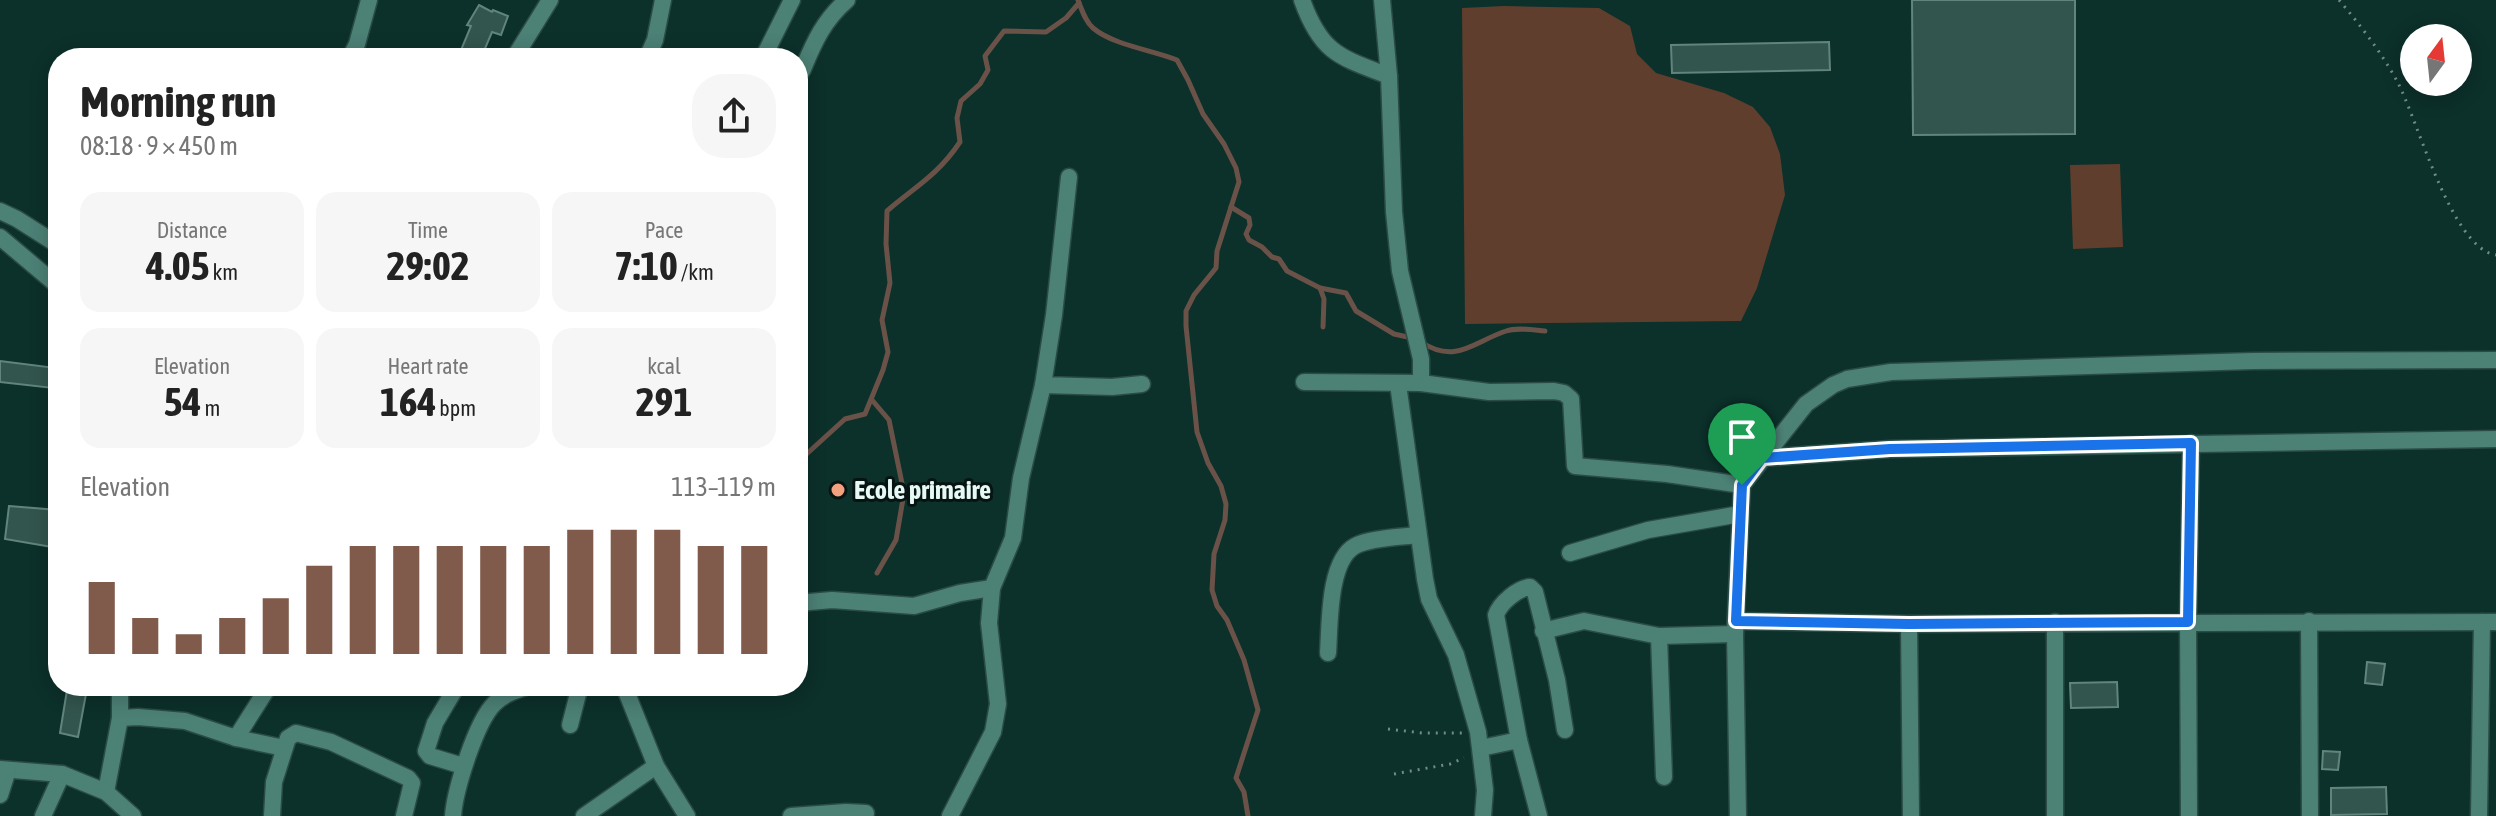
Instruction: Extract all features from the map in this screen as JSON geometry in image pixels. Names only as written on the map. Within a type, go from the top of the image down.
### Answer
[{"type":"street","points":[[355,48],[369,0]]},
{"type":"street","points":[[520,48],[550,0]]},
{"type":"street","points":[[651,48],[663,0]]},
{"type":"street","points":[[770,48],[792,0]]},
{"type":"street","points":[[808,56],[826,22],[847,0]]},
{"type":"street","points":[[1302,0],[1310,22],[1324,44],[1343,58],[1389,76]]},
{"type":"street","points":[[1382,0],[1400,271],[1421,359],[1421,383]]},
{"type":"street","points":[[950,816],[993,732],[997,718],[997,688],[989,623],[992,588],[1013,538],[1021,478],[1043,385],[1069,177]]},
{"type":"street","points":[[0,211],[48,239]]},
{"type":"street","points":[[0,237],[48,278]]},
{"type":"street","points":[[1738,816],[1736,627],[1742,485],[1806,404],[1833,385],[1847,379],[1891,372],[2253,361],[2496,360]]},
{"type":"street","points":[[1304,382],[1421,383],[1489,392],[1564,393],[1571,399],[1575,466],[1704,478],[1742,485]]},
{"type":"street","points":[[1043,385],[1112,387],[1142,384]]},
{"type":"street","points":[[1398,384],[1429,599],[1456,655],[1480,740],[1485,790],[1483,816]]},
{"type":"street","points":[[1762,458],[1890,449],[2496,439]]},
{"type":"street","points":[[2189,816],[2191,443]]},
{"type":"street","points":[[1570,553],[1648,530],[1740,514]]},
{"type":"street","points":[[1328,653],[1333,595],[1344,555],[1357,544],[1418,535]]},
{"type":"street","points":[[1539,816],[1519,740],[1496,615],[1497,609],[1524,587],[1530,587],[1535,592],[1557,680],[1565,730]]},
{"type":"street","points":[[808,602],[832,600],[914,606],[992,588]]},
{"type":"street","points":[[1543,631],[1584,621],[1659,636],[1736,627],[1909,624],[2489,622],[2479,816]]},
{"type":"street","points":[[2309,621],[2310,816]]},
{"type":"street","points":[[2055,622],[2055,816]]},
{"type":"street","points":[[1909,624],[1911,816]]},
{"type":"street","points":[[1659,636],[1664,777]]},
{"type":"street","points":[[106,792],[120,718],[120,696]]},
{"type":"street","points":[[236,738],[263,696]]},
{"type":"street","points":[[451,696],[435,723],[426,751],[430,756],[463,766]]},
{"type":"street","points":[[453,816],[463,766],[490,708],[506,696]]},
{"type":"street","points":[[570,725],[577,696]]},
{"type":"street","points":[[628,696],[656,766],[687,816]]},
{"type":"street","points":[[120,718],[185,721],[236,738],[284,748]]},
{"type":"street","points":[[272,816],[274,782],[284,748],[292,734],[331,742],[408,778],[412,783],[404,816]]},
{"type":"street","points":[[1480,740],[1519,740]]},
{"type":"street","points":[[584,816],[656,766]]},
{"type":"street","points":[[0,795],[4,770],[62,774],[106,792],[125,812]]},
{"type":"street","points":[[43,816],[62,774]]},
{"type":"street","points":[[791,816],[866,813]]},
{"type":"path","points":[[2339,0],[2376,45],[2399,84],[2449,205],[2468,237],[2488,254],[2496,255]]},
{"type":"path","points":[[1388,729],[1480,740]]},
{"type":"path","points":[[1394,774],[1450,764],[1480,740]]},
{"type":"shaded area","points":[[1462,8],[1599,8],[1630,26],[1637,54],[1656,73],[1724,93],[1753,107],[1770,127],[1780,154],[1785,195],[1757,288],[1741,321],[1465,324]]},
{"type":"shaded area","points":[[2120,164],[2123,247],[2073,249],[2070,165]]},
{"type":"building","points":[[1912,0],[2075,0],[2075,134],[1913,135]]},
{"type":"building","points":[[479,5],[508,16],[501,35],[492,32],[485,48],[462,48],[471,26],[467,25]]},
{"type":"building","points":[[1829,42],[1830,70],[1672,73],[1671,45]]},
{"type":"building","points":[[0,361],[48,367],[48,387],[0,382]]},
{"type":"building","points":[[9,506],[48,509],[48,546],[5,539]]},
{"type":"building","points":[[2367,662],[2385,664],[2382,685],[2365,683]]},
{"type":"building","points":[[2117,682],[2118,707],[2071,708],[2070,683]]},
{"type":"building","points":[[66,696],[86,696],[78,737],[60,733]]},
{"type":"building","points":[[2323,751],[2340,752],[2338,770],[2322,769]]},
{"type":"building","points":[[2386,787],[2387,814],[2331,815],[2331,788]]},
{"type":"waterway","points":[[1078,0],[1088,22],[1101,34],[1177,60],[1203,114],[1224,144],[1239,182],[1217,251],[1216,268],[1194,295],[1186,311],[1186,326],[1197,432],[1226,504],[1225,520],[1214,554],[1212,590],[1244,660],[1258,710],[1236,778],[1244,792],[1248,816]]},
{"type":"waterway","points":[[808,453],[845,419],[865,414],[883,370],[888,352],[882,320],[890,283],[887,211],[934,172],[960,142],[957,118],[961,101],[980,84],[988,70],[985,56],[1004,31],[1046,32],[1066,18],[1079,3]]},
{"type":"waterway","points":[[1231,207],[1249,218],[1246,234],[1249,240],[1279,259],[1287,271],[1320,288],[1324,299],[1323,327]]},
{"type":"waterway","points":[[1320,288],[1346,293],[1356,311],[1394,334],[1412,338]]},
{"type":"waterway","points":[[1421,342],[1433,349],[1455,352],[1510,330],[1545,331]]},
{"type":"waterway","points":[[872,400],[889,420],[904,493],[896,540],[877,573]]},
{"type":"place","name":"Ecole primaire","points":[[838,490]]},
{"type":"route","points":[[2191,443],[2188,622],[1909,624],[1736,621],[1742,485],[1762,458],[1890,449],[2191,443]]}]
